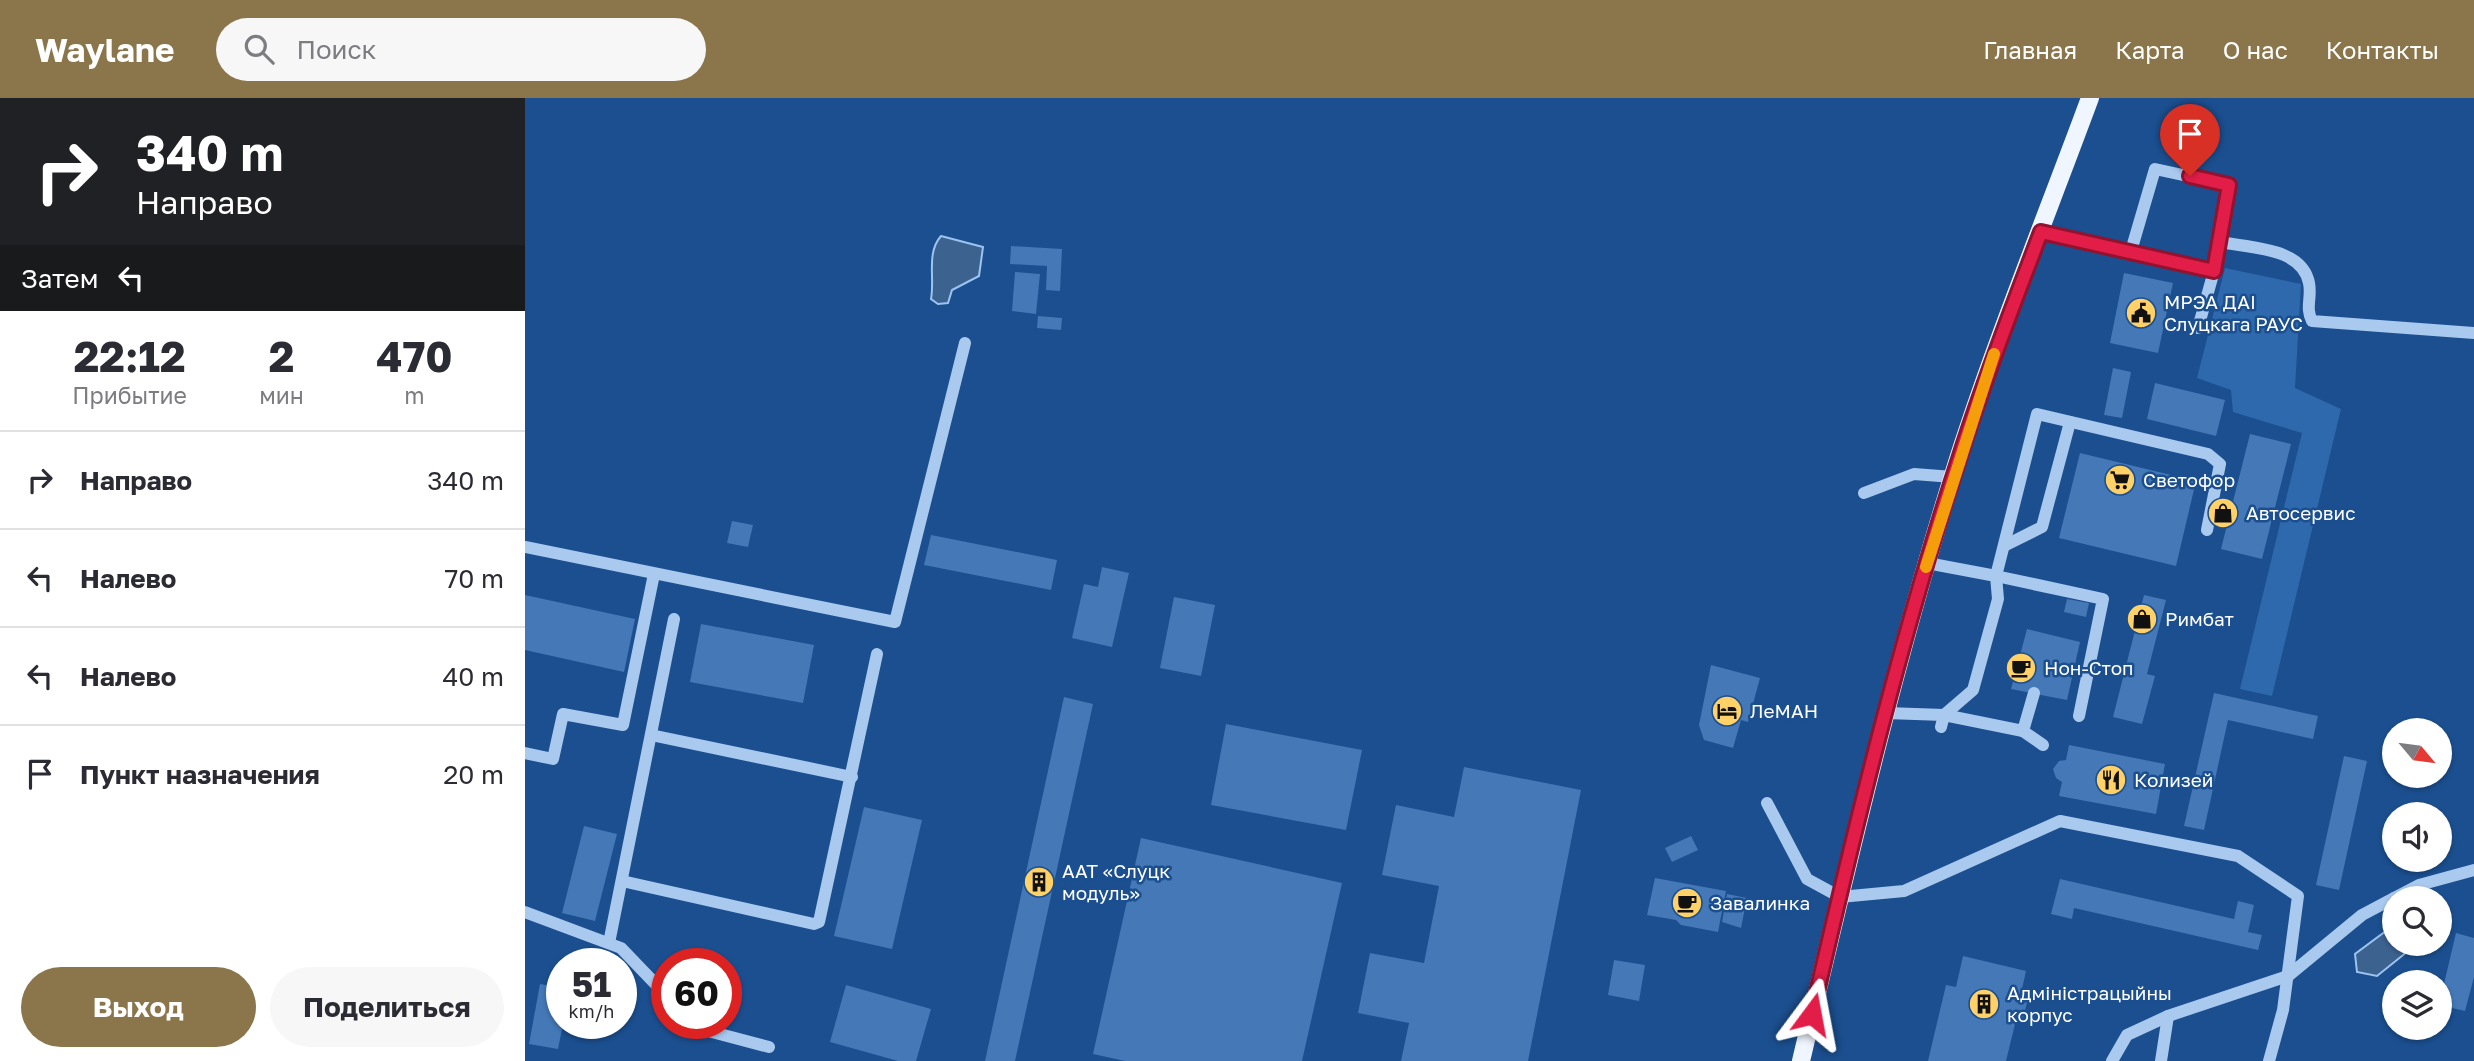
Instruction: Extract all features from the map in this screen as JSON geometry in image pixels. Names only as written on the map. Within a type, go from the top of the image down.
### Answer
[{"type":"main road","points":[[1801,1061],[1886,713],[1953,477],[1996,348],[2090,98]]},
{"type":"lane","points":[[2130,251],[2155,169],[2229,185],[2214,271],[2199,328]]},
{"type":"lane","points":[[2041,232],[2214,271]]},
{"type":"lane","points":[[2220,242],[2292,257],[2306,270],[2310,287],[2307,310],[2312,321],[2474,333]]},
{"type":"lane","points":[[525,547],[895,622],[965,343]]},
{"type":"lane","points":[[1943,721],[1973,690],[1998,599],[1996,576],[2037,414],[2208,454],[2220,464],[2207,530]]},
{"type":"lane","points":[[2004,546],[2042,527],[2070,422]]},
{"type":"lane","points":[[1864,493],[1914,474],[1953,477]]},
{"type":"lane","points":[[1927,564],[2103,599],[2079,716]]},
{"type":"lane","points":[[525,753],[553,759],[563,714],[623,725],[654,574]]},
{"type":"lane","points":[[609,943],[674,619]]},
{"type":"lane","points":[[622,881],[814,924],[819,922],[877,654]]},
{"type":"lane","points":[[2023,731],[2034,693]]},
{"type":"lane","points":[[1886,713],[2023,731],[2043,745]]},
{"type":"lane","points":[[651,735],[852,777]]},
{"type":"lane","points":[[1767,803],[1807,880],[1840,897],[1904,891],[2060,821],[2238,856],[2298,896],[2283,1010],[2269,1061]]},
{"type":"lane","points":[[2417,886],[2474,870]]},
{"type":"lane","points":[[2112,1061],[2127,1035],[2168,1016],[2288,976],[2363,915],[2382,905]]},
{"type":"lane","points":[[525,912],[621,948],[651,979]]},
{"type":"lane","points":[[2161,1061],[2168,1016]]},
{"type":"lane","points":[[739,1039],[769,1047]]},
{"type":"shaded area","points":[[941,236],[983,247],[979,276],[952,290],[948,303],[938,304],[931,299],[932,266],[936,243]]},
{"type":"shaded area","points":[[2225,268],[2301,284],[2295,388],[2341,409],[2272,696],[2240,689],[2302,433],[2233,412],[2231,390],[2197,378]]},
{"type":"shaded area","points":[[2382,934],[2382,956],[2402,956],[2377,976],[2357,972],[2355,954]]},
{"type":"building","points":[[1011,246],[1062,249],[1060,291],[1046,290],[1047,266],[1010,264]]},
{"type":"building","points":[[1015,272],[1040,274],[1036,314],[1012,311]]},
{"type":"building","name":"МРЭА ДАІ Слуцкага РАУС","points":[[2124,273],[2173,283],[2158,353],[2110,343]]},
{"type":"building","points":[[1038,316],[1062,318],[1061,330],[1037,328]]},
{"type":"building","points":[[2113,368],[2131,372],[2122,418],[2104,415]]},
{"type":"building","points":[[2155,383],[2225,400],[2216,436],[2147,419]]},
{"type":"building","points":[[2250,434],[2291,444],[2262,559],[2221,549]]},
{"type":"building","points":[[2080,453],[2196,481],[2176,566],[2059,538]]},
{"type":"building","points":[[732,521],[753,525],[748,547],[727,543]]},
{"type":"building","points":[[931,535],[1057,560],[1051,590],[924,565]]},
{"type":"building","points":[[1102,567],[1129,573],[1112,647],[1072,638],[1084,584],[1098,587]]},
{"type":"building","points":[[525,595],[635,619],[624,672],[525,650]]},
{"type":"building","points":[[2144,595],[2166,600],[2147,674],[2155,676],[2142,724],[2113,717]]},
{"type":"building","points":[[1174,597],[1215,605],[1201,676],[1160,668]]},
{"type":"building","points":[[2067,599],[2089,603],[2086,617],[2064,612]]},
{"type":"building","points":[[701,624],[814,645],[803,703],[690,682]]},
{"type":"building","points":[[2027,629],[2080,642],[2067,700],[2011,689]]},
{"type":"building","name":"ЛеМАН","points":[[1711,665],[1760,678],[1748,722],[1741,720],[1733,748],[1704,740],[1699,725]]},
{"type":"building","points":[[2214,693],[2318,716],[2313,739],[2228,720],[2204,830],[2184,826]]},
{"type":"building","name":"ААТ «Слуцк модуль»","points":[[1064,697],[1093,704],[1015,1061],[985,1061]]},
{"type":"building","points":[[1226,724],[1362,750],[1346,830],[1211,805]]},
{"type":"building","name":"Колизей","points":[[2069,745],[2165,764],[2156,814],[2059,796],[2062,782],[2056,778],[2053,769],[2059,761],[2066,760]]},
{"type":"building","points":[[2344,756],[2367,761],[2339,890],[2316,885]]},
{"type":"building","points":[[1464,767],[1581,790],[1528,1061],[1401,1061],[1409,1023],[1358,1013],[1370,953],[1424,963],[1439,886],[1382,875],[1396,805],[1454,817]]},
{"type":"building","points":[[864,807],[922,820],[892,949],[834,936]]},
{"type":"building","points":[[584,826],[617,834],[595,921],[562,913]]},
{"type":"building","points":[[1691,836],[1698,850],[1672,862],[1665,848]]},
{"type":"building","points":[[1141,838],[1342,883],[1302,1061],[1125,1061],[1093,1054]]},
{"type":"building","name":"Завалинка","points":[[1655,878],[1726,891],[1718,932],[1647,915]]},
{"type":"building","points":[[2060,879],[2234,919],[2238,901],[2254,905],[2248,932],[2262,935],[2258,950],[2074,908],[2072,919],[2051,914]]},
{"type":"building","points":[[1727,894],[1747,898],[1741,928],[1722,922]]},
{"type":"building","points":[[2456,933],[2474,938],[2474,977],[2465,1011],[2452,1008],[2452,970],[2447,970]]},
{"type":"building","name":"Адміністрацыйны корпус","points":[[1963,956],[2026,971],[2022,989],[2030,991],[2023,1018],[2017,1016],[2006,1061],[1928,1061],[1946,985],[1956,987]]},
{"type":"building","points":[[1614,960],[1645,965],[1639,1001],[1608,995]]},
{"type":"building","points":[[540,984],[546,985],[546,1039],[560,1039],[558,1049],[529,1044]]},
{"type":"building","points":[[846,985],[931,1009],[916,1061],[898,1061],[830,1042]]},
{"type":"slow traffic","points":[[1926,567],[1994,354]]},
{"type":"place","name":"МРЭА ДАІ Слуцкага РАУС","points":[[2141,313]]},
{"type":"place","name":"Светофор","points":[[2120,480]]},
{"type":"place","name":"Автосервис","points":[[2223,513]]},
{"type":"place","name":"Римбат","points":[[2142,619]]},
{"type":"place","name":"Нон-Стоп","points":[[2021,668]]},
{"type":"place","name":"ЛеМАН","points":[[1727,711]]},
{"type":"place","name":"Колизей","points":[[2111,780]]},
{"type":"place","name":"ААТ «Слуцк модуль»","points":[[1039,882]]},
{"type":"place","name":"Завалинка","points":[[1687,903]]},
{"type":"place","name":"Адміністрацыйны корпус","points":[[1984,1004]]},
{"type":"route","points":[[1812,1014],[1886,713],[1927,564],[1996,348],[2041,232],[2214,271],[2229,185],[2190,176]]}]
